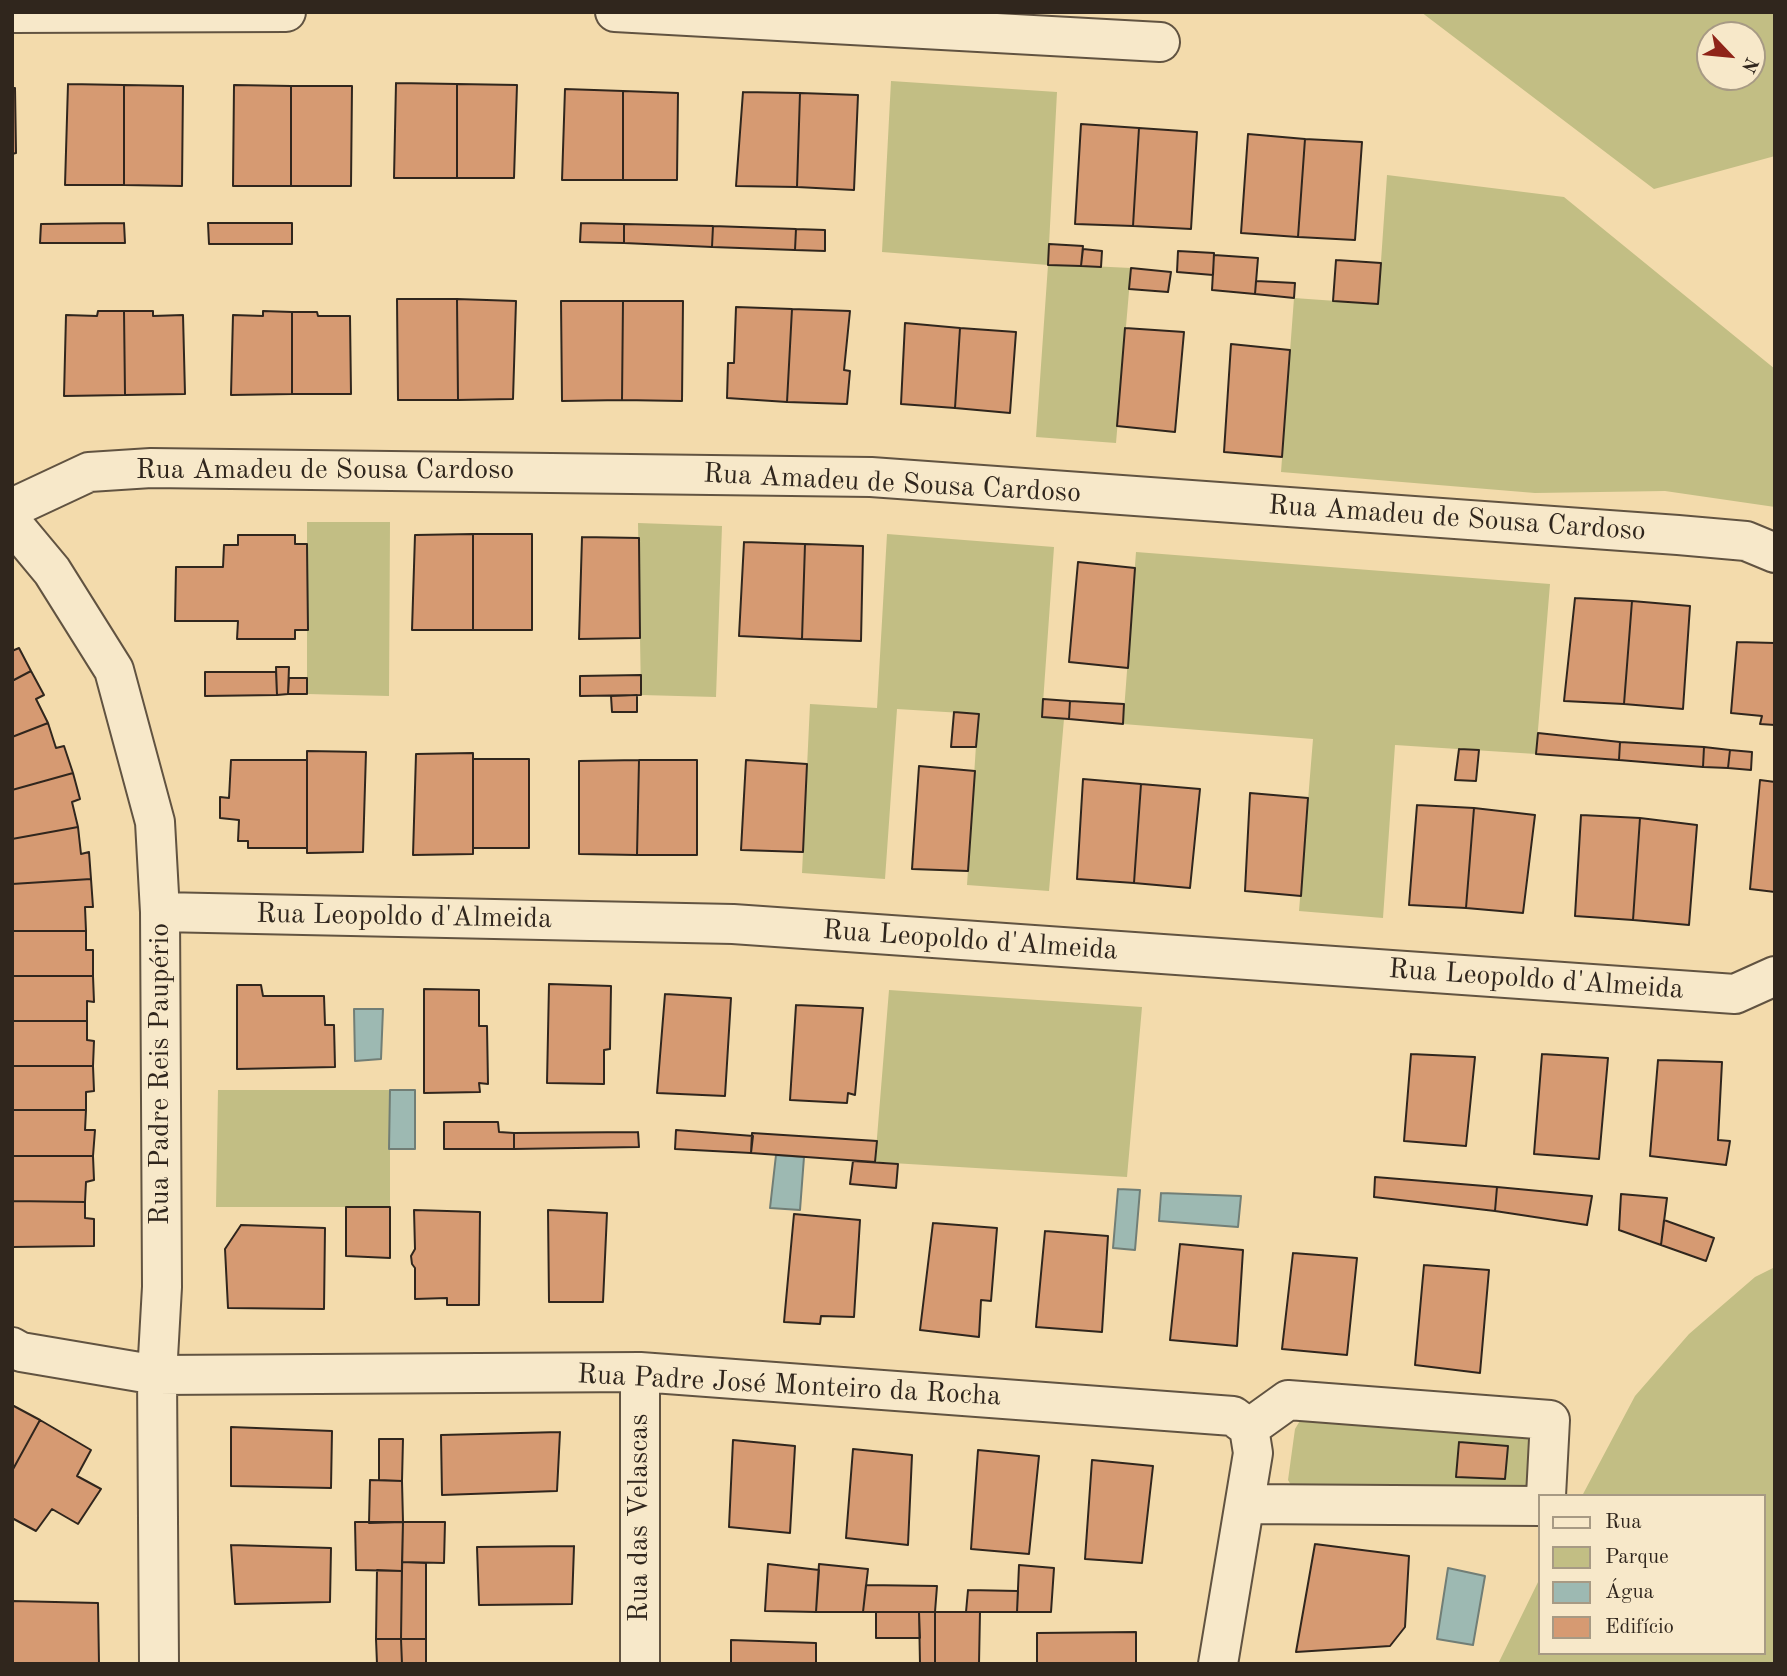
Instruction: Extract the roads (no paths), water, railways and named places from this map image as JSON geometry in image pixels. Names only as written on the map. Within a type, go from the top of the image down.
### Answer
[{"type":"street","points":[[12,13],[286,12]]},
{"type":"street","points":[[615,12],[1160,42]]},
{"type":"street","name":"Rua Amadeu de Sousa Cardoso","points":[[12,508],[89,472],[151,468],[871,477],[1678,534],[1746,541],[1775,553]]},
{"type":"street","name":"Rua Padre Reis Paupério","points":[[12,523],[52,571],[114,670],[155,822],[160,912],[162,1287],[157,1376],[159,1664]]},
{"type":"street","name":"Rua Leopoldo d'Almeida","points":[[160,912],[733,924],[1735,994],[1775,976]]},
{"type":"street","name":"Rua Padre José Monteiro da Rocha","points":[[12,1347],[21,1352],[157,1376],[640,1372],[1233,1416],[1249,1428]]},
{"type":"street","name":"Rua das Velascas","points":[[640,1372],[640,1664]]},
{"type":"street","points":[[1218,1664],[1254,1453],[1249,1428],[1288,1400],[1550,1420],[1546,1494]]},
{"type":"street","points":[[1245,1504],[1538,1506]]},
{"type":"water","points":[[354,1009],[383,1009],[381,1059],[355,1061]]},
{"type":"water","points":[[390,1090],[415,1090],[415,1149],[389,1149]]},
{"type":"water","points":[[776,1155],[804,1157],[800,1210],[770,1208]]},
{"type":"water","points":[[1118,1189],[1140,1190],[1135,1250],[1113,1248]]},
{"type":"water","points":[[1161,1193],[1241,1196],[1238,1227],[1159,1221]]},
{"type":"water","points":[[1448,1568],[1485,1576],[1473,1645],[1437,1639]]}]
